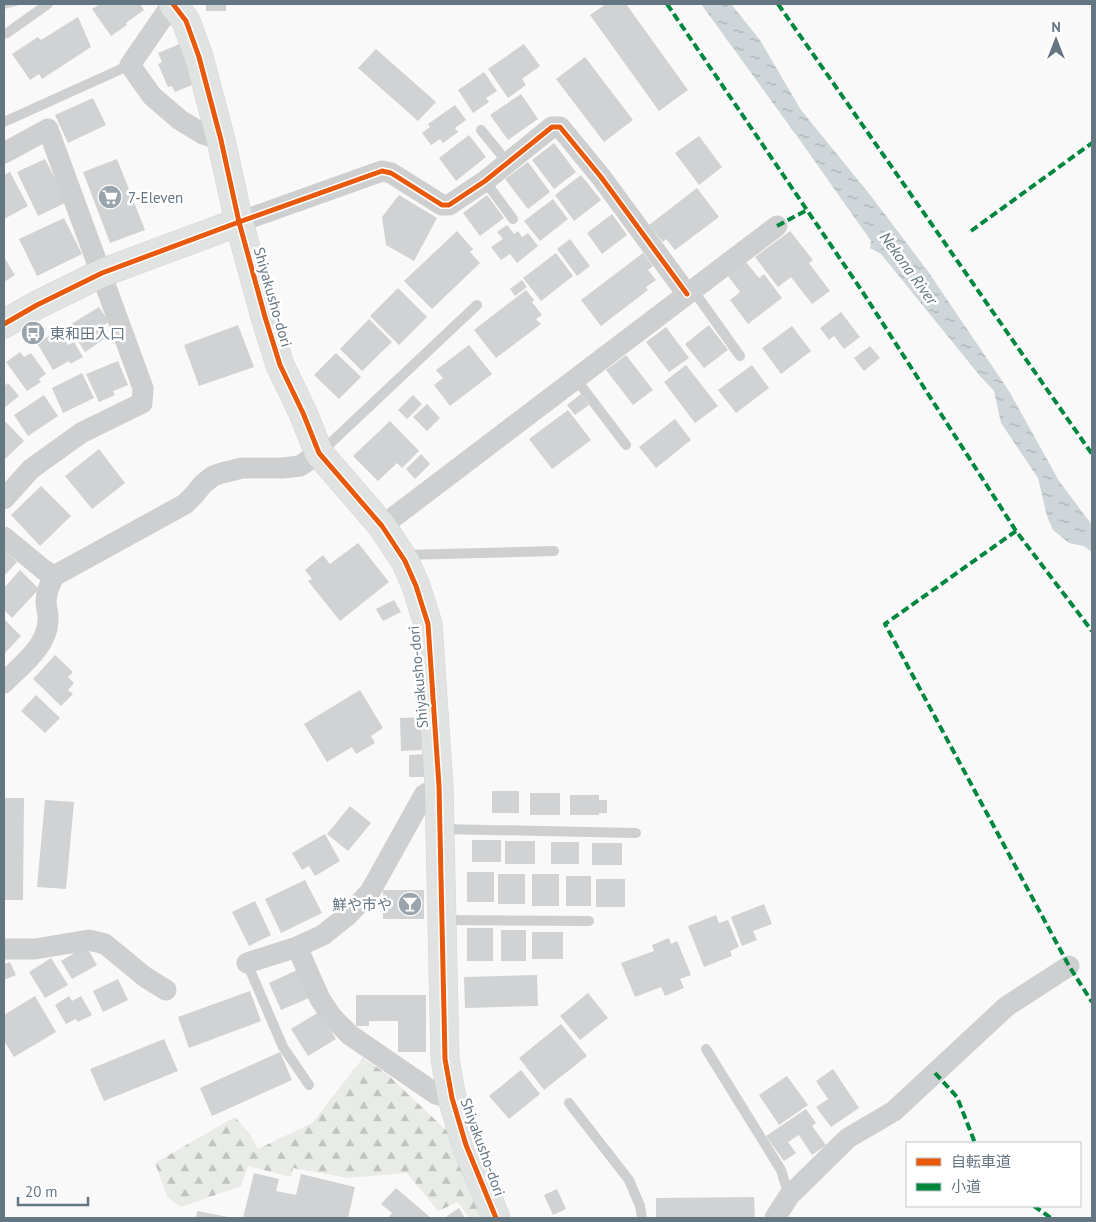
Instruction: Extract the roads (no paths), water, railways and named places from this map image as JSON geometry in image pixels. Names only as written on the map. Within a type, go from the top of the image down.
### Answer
[{"type":"street","points":[[173,4],[130,65],[152,96],[180,120],[203,134],[221,140]]},
{"type":"street","name":"Shiyakusho-dori","points":[[173,4],[186,21],[200,57],[239,222],[280,365],[303,413],[319,453],[382,526],[405,561],[416,586],[428,624],[439,786],[445,1059],[452,1098],[466,1145],[496,1218]]},
{"type":"street","points":[[4,324],[36,305],[102,273],[382,170],[391,173],[442,205],[449,205],[484,181],[552,128],[560,127],[690,292]]},
{"type":"street","points":[[4,153],[48,129],[143,388],[142,403],[81,433],[31,469],[4,499]]},
{"type":"street","points":[[382,526],[777,226]]},
{"type":"street","points":[[4,683],[40,646],[45,636],[48,620],[46,601],[54,576],[185,504],[213,476],[242,468],[300,466],[319,453]]},
{"type":"street","points":[[4,537],[54,576]]},
{"type":"street","points":[[247,963],[297,947],[322,935],[348,915],[370,892],[424,795],[439,786]]},
{"type":"street","points":[[4,949],[35,949],[89,940],[106,944],[145,977],[166,990]]},
{"type":"street","points":[[297,947],[320,1000],[332,1017],[350,1035],[436,1094],[452,1098]]},
{"type":"street","points":[[775,1218],[789,1196],[848,1138],[894,1111],[1007,1006],[1069,966]]},
{"type":"lane","points":[[4,34],[7,34],[48,4]]},
{"type":"lane","points":[[4,122],[130,65]]},
{"type":"lane","points":[[481,130],[507,162]]},
{"type":"lane","points":[[484,181],[513,219]]},
{"type":"lane","points":[[690,292],[740,356]]},
{"type":"lane","points":[[319,453],[477,305]]},
{"type":"lane","points":[[576,379],[626,445]]},
{"type":"lane","points":[[401,555],[554,551]]},
{"type":"lane","points":[[440,829],[636,832]]},
{"type":"lane","points":[[442,920],[589,921]]},
{"type":"lane","points":[[247,963],[283,1047],[309,1084]]},
{"type":"lane","points":[[706,1049],[781,1170],[789,1196]]},
{"type":"lane","points":[[569,1103],[628,1180],[640,1206],[642,1218]]},
{"type":"water","name":"Nekona River","points":[[701,4],[731,4],[760,40],[801,110],[871,196],[927,270],[1009,391],[1059,481],[1092,525],[1092,552],[1084,546],[1069,543],[1053,530],[1047,516],[1038,478],[1001,423],[994,391],[881,254],[870,248],[871,241]]},
{"type":"place","name":"7-Eleven","points":[[110,197]]},
{"type":"place","name":"東和田入口","points":[[33,333]]},
{"type":"place","name":"鮮や市や","points":[[410,904]]}]
